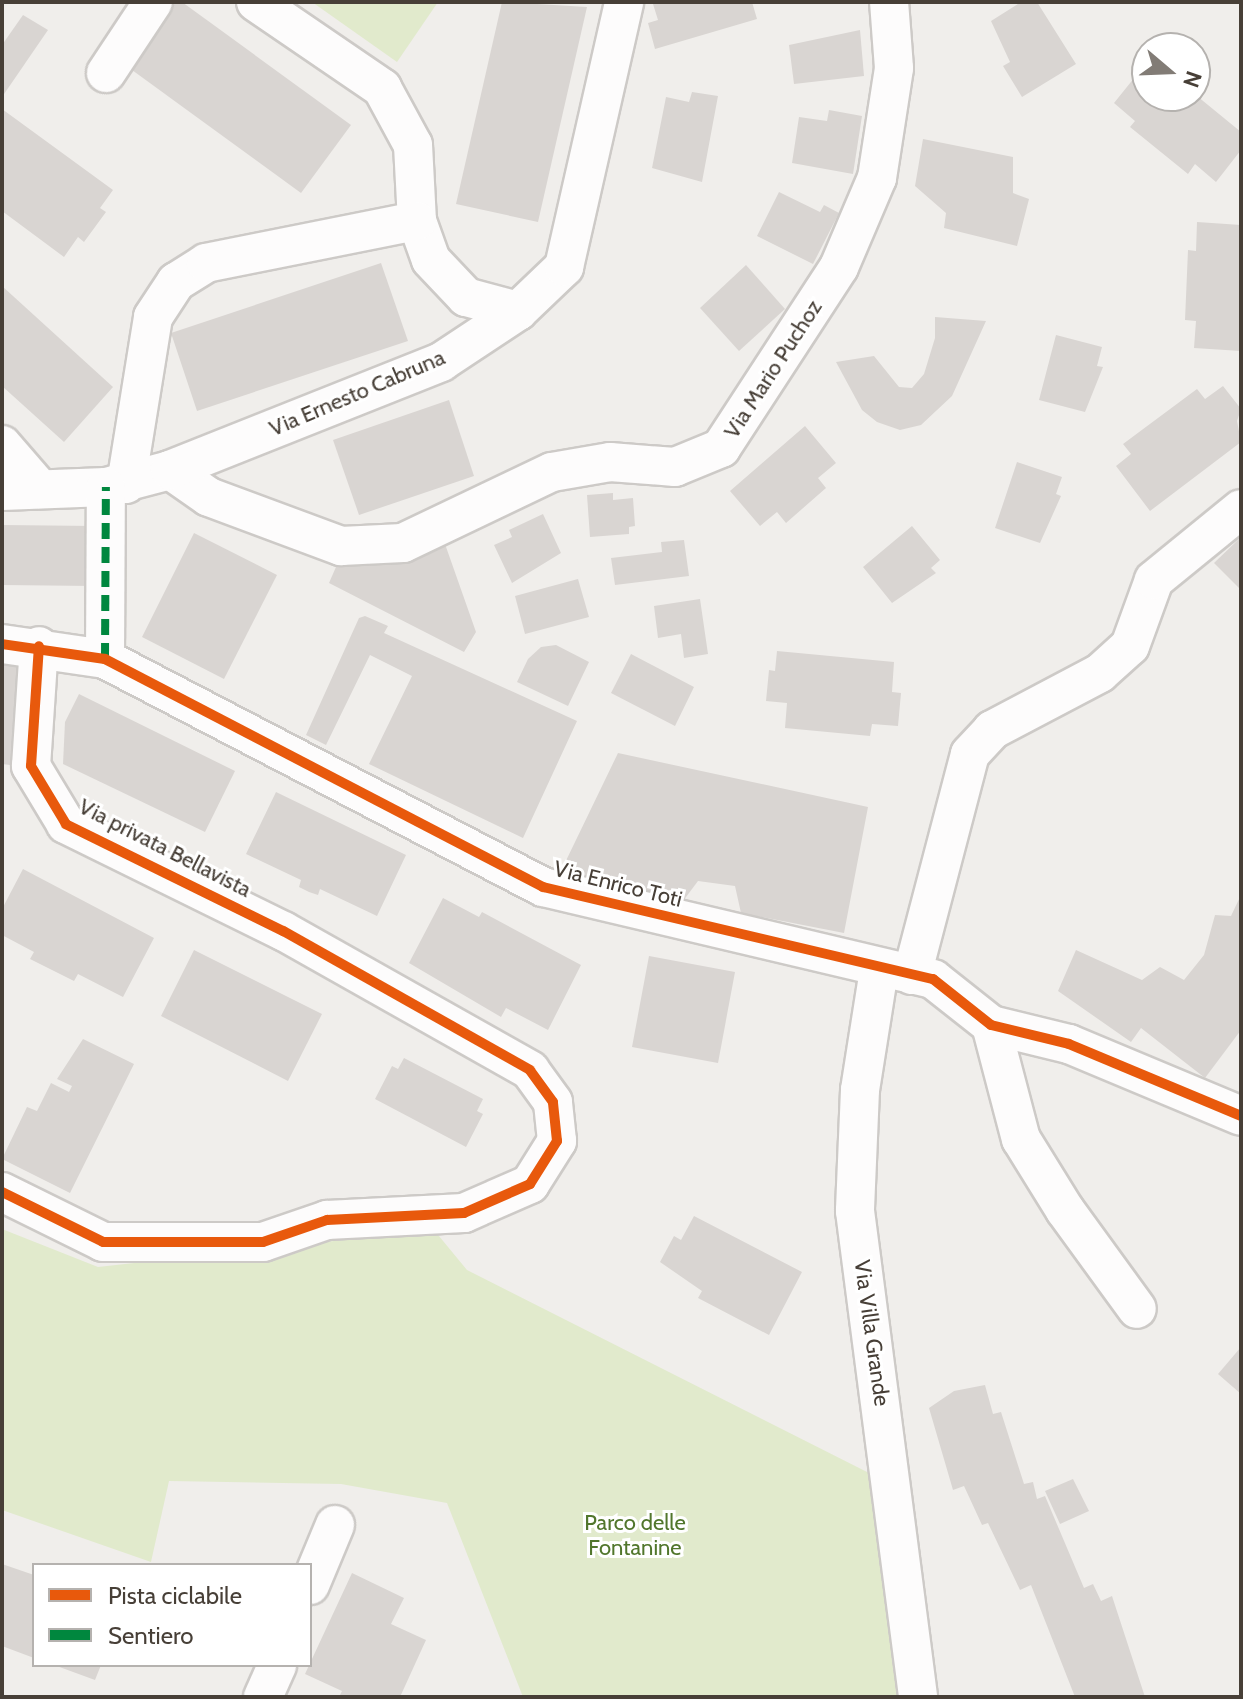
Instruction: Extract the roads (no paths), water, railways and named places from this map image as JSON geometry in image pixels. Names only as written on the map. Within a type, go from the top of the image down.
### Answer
[{"type":"street","points":[[106,73],[153,2]]},
{"type":"street","points":[[256,2],[382,88],[413,145],[417,221],[431,260],[466,297],[518,311]]},
{"type":"street","name":"Via Ernesto Cabruna","points":[[2,491],[116,486],[170,470],[441,362],[518,311],[564,267],[624,2]]},
{"type":"street","name":"Via Mario Puchoz","points":[[170,470],[209,497],[341,546],[403,543],[552,472],[610,462],[675,467],[721,448],[839,267],[877,178],[894,68],[889,2]]},
{"type":"street","points":[[105,659],[116,486],[153,317],[176,282],[206,263],[417,221]]},
{"type":"street","points":[[2,445],[40,489]]},
{"type":"street","name":"Via Villa Grande","points":[[918,1697],[855,1211],[860,1090],[895,972],[970,754],[992,730],[1100,673],[1130,646],[1154,580],[1241,509]]},
{"type":"street","name":"Via Enrico Toti","points":[[2,644],[39,646],[105,659],[543,887],[933,979],[991,1025],[1069,1044],[1241,1116]]},
{"type":"street","name":"Via privata Bellavista","points":[[2,1192],[103,1242],[263,1242],[327,1220],[464,1213],[530,1184],[557,1141],[553,1102],[530,1070],[283,931],[66,824],[31,766],[39,646]]},
{"type":"street","points":[[991,1025],[1021,1139],[1065,1210],[1137,1309]]},
{"type":"street","points":[[312,1580],[335,1525]]},
{"type":"street","points":[[263,1697],[276,1667]]},
{"type":"park label","name":"Parco delle Fontanine","points":[[635,1534]]}]
